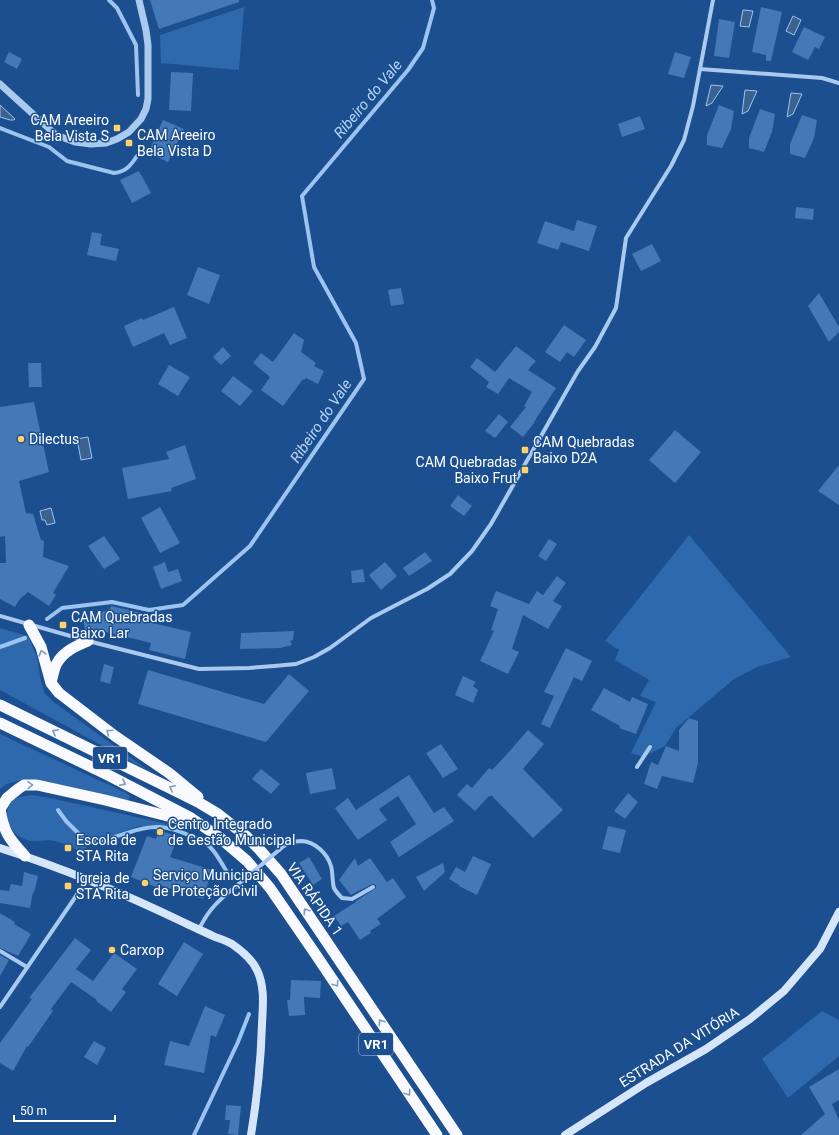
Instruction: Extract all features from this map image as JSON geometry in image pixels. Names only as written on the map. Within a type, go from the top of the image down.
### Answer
[{"type":"highway","points":[[29,625],[41,647],[51,683],[59,693],[115,736],[181,783],[218,814]]},
{"type":"highway","points":[[51,683],[56,664],[66,653],[88,641]]},
{"type":"highway","name":"VIA RÁPIDA 1","points":[[0,705],[176,790],[218,814],[246,836],[281,874],[457,1135]]},
{"type":"highway","name":"VR1","points":[[0,723],[191,818],[233,848],[259,874],[314,952],[437,1135]]},
{"type":"highway","points":[[25,856],[13,843],[7,832],[2,821],[0,808],[7,798],[24,785],[37,785],[105,800],[183,819],[208,829]]},
{"type":"main road","points":[[0,848],[87,880],[144,904],[198,930],[230,943],[244,952],[257,969],[262,986],[263,998],[262,1040],[252,1135]]},
{"type":"main road","name":"ESTRADA DA VITÓRIA","points":[[565,1135],[646,1083],[706,1049],[750,1019],[784,991],[820,949],[839,912]]},
{"type":"street","points":[[0,84],[56,135],[75,142],[98,144],[117,139],[129,132],[141,118],[146,109],[148,99],[148,45],[139,0]]},
{"type":"street","points":[[0,616],[88,641],[199,669],[249,668],[296,664],[314,658],[371,618],[427,589],[450,574],[472,551],[491,524],[578,371],[595,347],[616,308],[626,238],[671,166],[684,140],[694,106],[713,0]]},
{"type":"street","points":[[700,69],[822,78],[839,83]]},
{"type":"street","points":[[637,767],[650,747]]},
{"type":"street","points":[[198,930],[213,906],[282,847],[293,842],[301,841],[310,843],[319,848],[329,860],[335,889],[342,898],[352,899],[373,887]]},
{"type":"street","points":[[0,1007],[87,880]]},
{"type":"street","points":[[0,951],[28,967]]},
{"type":"shaded area","points":[[244,7],[239,70],[161,63],[160,35]]},
{"type":"shaded area","points":[[743,10],[753,11],[749,27],[740,26]]},
{"type":"shaded area","points":[[793,16],[801,20],[794,35],[786,31]]},
{"type":"shaded area","points":[[711,85],[723,86],[712,103],[706,106]]},
{"type":"shaded area","points":[[745,90],[757,91],[748,111],[742,114]]},
{"type":"shaded area","points":[[791,93],[802,94],[793,114],[787,117]]},
{"type":"shaded area","points":[[0,105],[15,119],[14,120],[0,117]]},
{"type":"shaded area","points":[[88,437],[92,458],[81,460],[77,439]]},
{"type":"shaded area","points":[[51,508],[55,523],[47,525],[45,520],[42,520],[40,511]]},
{"type":"shaded area","points":[[689,535],[791,657],[757,667],[734,679],[676,728],[665,746],[643,757],[631,753],[656,702],[640,696],[649,680],[615,660],[619,650],[605,641]]},
{"type":"shaded area","points":[[0,628],[28,636],[37,657],[41,682],[45,694],[55,703],[149,771],[0,690]]},
{"type":"shaded area","points":[[0,734],[124,792],[130,796],[128,801],[27,780],[12,782],[0,789]]},
{"type":"shaded area","points":[[32,795],[168,825],[140,826],[106,839],[88,841],[84,853],[51,840],[26,840],[14,832],[9,825],[7,818],[9,806],[17,798]]},
{"type":"shaded area","points":[[822,1011],[839,1020],[839,1056],[788,1098],[762,1059]]},
{"type":"building","points":[[150,0],[239,0],[239,2],[159,29]]},
{"type":"building","points":[[761,7],[782,12],[771,61],[766,61],[766,55],[752,52]]},
{"type":"building","points":[[719,19],[735,22],[729,58],[714,56]]},
{"type":"building","points":[[804,27],[825,37],[819,49],[815,47],[808,60],[792,52]]},
{"type":"building","points":[[9,52],[22,59],[17,69],[4,62]]},
{"type":"building","points":[[675,52],[691,57],[684,78],[668,74]]},
{"type":"building","points":[[171,72],[193,73],[191,111],[169,110]]},
{"type":"building","points":[[719,105],[734,111],[731,129],[722,148],[707,145],[707,135]]},
{"type":"building","points":[[760,109],[775,114],[772,132],[764,152],[749,148],[749,138]]},
{"type":"building","points":[[802,115],[817,120],[814,138],[805,158],[790,154],[790,144]]},
{"type":"building","points":[[640,116],[645,129],[622,137],[618,124]]},
{"type":"building","points":[[163,120],[184,129],[168,162],[148,153]]},
{"type":"building","points":[[139,171],[151,193],[132,203],[120,180]]},
{"type":"building","points":[[796,207],[814,209],[813,220],[795,218]]},
{"type":"building","points":[[577,220],[597,226],[589,251],[561,242],[558,250],[537,243],[545,221],[574,231]]},
{"type":"building","points":[[92,232],[102,234],[100,245],[119,249],[116,261],[87,255]]},
{"type":"building","points":[[652,244],[661,261],[641,271],[632,254]]},
{"type":"building","points":[[198,267],[220,275],[209,304],[187,295]]},
{"type":"building","points":[[401,288],[404,304],[391,306],[388,290]]},
{"type":"building","points":[[819,293],[839,327],[839,332],[829,342],[808,306]]},
{"type":"building","points":[[174,307],[187,338],[170,345],[164,333],[133,347],[124,326]]},
{"type":"building","points":[[564,325],[586,340],[574,357],[567,352],[560,362],[545,352]]},
{"type":"building","points":[[294,333],[304,340],[301,352],[316,363],[314,366],[324,371],[318,384],[306,378],[304,380],[303,379],[283,406],[261,390],[270,377],[253,363],[261,353],[273,362]]},
{"type":"building","points":[[516,346],[536,361],[528,370],[556,388],[535,422],[523,437],[510,427],[526,407],[524,406],[532,392],[509,378],[498,394],[486,387],[489,382],[470,367],[477,358],[495,372]]},
{"type":"building","points":[[223,347],[231,356],[221,365],[213,357]]},
{"type":"building","points":[[28,363],[41,363],[42,387],[29,387]]},
{"type":"building","points":[[169,365],[190,377],[178,396],[158,384]]},
{"type":"building","points":[[233,376],[253,391],[240,406],[221,391]]},
{"type":"building","points":[[34,402],[49,472],[19,481],[26,513],[33,514],[41,540],[44,541],[43,557],[69,566],[53,593],[56,595],[49,606],[28,592],[19,600],[15,607],[0,599],[0,563],[6,563],[5,536],[0,537],[0,407]]},
{"type":"building","points":[[499,414],[508,422],[495,438],[485,431]]},
{"type":"building","points":[[675,430],[701,452],[675,483],[649,460]]},
{"type":"building","points":[[185,445],[196,479],[171,488],[172,491],[128,499],[122,468],[169,459],[166,452]]},
{"type":"building","points":[[839,465],[839,505],[818,491]]},
{"type":"building","points":[[458,495],[472,506],[464,516],[450,506]]},
{"type":"building","points":[[160,507],[180,543],[160,553],[141,518]]},
{"type":"building","points":[[104,536],[120,559],[104,569],[88,546]]},
{"type":"building","points":[[549,539],[557,544],[546,561],[538,556]]},
{"type":"building","points":[[425,552],[432,561],[409,576],[403,568]]},
{"type":"building","points":[[165,562],[168,572],[178,569],[182,581],[161,589],[153,567]]},
{"type":"building","points":[[385,562],[397,576],[381,590],[369,575]]},
{"type":"building","points":[[363,569],[365,582],[352,583],[351,571]]},
{"type":"building","points":[[557,576],[566,583],[553,601],[562,606],[548,629],[523,615],[512,649],[519,652],[508,674],[480,661],[494,631],[491,630],[498,609],[490,606],[496,591],[529,604],[537,591],[543,595]]},
{"type":"building","points":[[111,606],[141,613],[140,620],[191,632],[185,659],[149,650],[151,643],[106,632],[86,634],[83,619],[110,609]]},
{"type":"building","points":[[294,631],[293,640],[290,641],[292,645],[280,648],[240,649],[241,633]]},
{"type":"building","points":[[566,648],[592,661],[582,681],[574,677],[550,728],[541,724],[554,696],[544,692]]},
{"type":"building","points":[[104,664],[114,667],[110,684],[100,681]]},
{"type":"building","points":[[148,670],[264,704],[289,674],[309,691],[266,742],[138,704]]},
{"type":"building","points":[[463,676],[476,682],[473,686],[478,690],[473,703],[455,695]]},
{"type":"building","points":[[604,688],[630,702],[632,697],[648,704],[636,734],[619,728],[620,726],[591,710]]},
{"type":"building","points":[[689,718],[698,721],[698,763],[693,783],[662,776],[657,789],[644,784],[651,762],[658,765],[666,746],[679,751],[679,730]]},
{"type":"building","points":[[528,730],[544,744],[523,769],[563,810],[533,838],[491,795],[475,811],[457,795],[467,784],[472,788],[489,768],[492,770]]},
{"type":"building","points":[[441,744],[458,769],[443,778],[426,753]]},
{"type":"building","points":[[332,768],[336,789],[310,794],[306,773]]},
{"type":"building","points":[[261,769],[280,784],[271,794],[252,779]]},
{"type":"building","points":[[409,775],[434,813],[444,807],[454,821],[399,857],[390,842],[416,824],[398,796],[379,809],[387,820],[358,840],[335,808],[348,798],[356,810]]},
{"type":"building","points":[[628,793],[638,802],[625,819],[614,811]]},
{"type":"building","points":[[608,826],[626,830],[620,853],[602,849]]},
{"type":"building","points":[[159,830],[178,837],[170,857],[212,870],[203,899],[159,885],[158,888],[131,877],[147,836],[156,839]]},
{"type":"building","points":[[473,856],[491,864],[477,895],[449,879],[456,867],[465,872]]},
{"type":"building","points":[[309,857],[322,879],[313,885],[299,863]]},
{"type":"building","points":[[355,858],[358,866],[370,858],[387,882],[393,878],[406,897],[377,919],[381,924],[360,940],[348,922],[341,926],[334,916],[376,888],[376,885],[372,884],[351,895],[339,880]]},
{"type":"building","points":[[443,863],[445,872],[424,891],[416,877]]},
{"type":"building","points":[[24,872],[38,876],[30,908],[0,903],[0,890],[9,891],[11,884],[22,886]]},
{"type":"building","points":[[0,913],[15,922],[14,924],[31,934],[18,956],[0,948]]},
{"type":"building","points":[[75,938],[91,950],[76,969],[93,981],[114,953],[137,969],[122,989],[126,992],[111,1012],[71,982],[51,1009],[53,1011],[28,1047],[27,1046],[13,1071],[0,1063],[0,1043],[32,999],[29,998]]},
{"type":"building","points":[[184,942],[203,954],[177,996],[158,984]]},
{"type":"building","points":[[0,955],[9,960],[0,976]]},
{"type":"building","points":[[291,980],[321,981],[320,998],[304,997],[305,1015],[289,1016],[287,1000],[290,1000]]},
{"type":"building","points":[[205,1006],[225,1015],[216,1037],[211,1035],[204,1073],[164,1065],[170,1041],[189,1046]]},
{"type":"building","points":[[94,1041],[106,1048],[97,1065],[84,1057]]},
{"type":"building","points":[[839,1069],[839,1100],[832,1104],[839,1120],[839,1135],[801,1135],[825,1114],[809,1087]]},
{"type":"building","points":[[226,1105],[241,1106],[238,1135],[228,1134],[230,1120],[225,1120]]},
{"type":"waterway","points":[[109,0],[117,8],[136,45],[138,95]]},
{"type":"waterway","name":"Ribeiro do Vale","points":[[47,619],[62,608],[112,602],[149,610],[183,605],[250,546],[364,379],[356,343],[314,267],[302,196],[408,70],[423,48],[434,8],[432,0]]},
{"type":"waterway","points":[[0,128],[49,147],[67,161],[114,173],[128,168],[137,156]]},
{"type":"waterway","points":[[0,647],[25,638]]},
{"type":"waterway","points":[[58,810],[66,821],[85,840],[90,841],[106,840],[136,830],[152,827],[167,828],[182,832],[199,839],[208,845],[213,850],[227,872]]},
{"type":"waterway","points":[[194,1135],[238,1042],[249,1014]]},
{"type":"place","name":"CAM Areeiro Bela Vista S","points":[[117,128]]},
{"type":"place","name":"CAM Areeiro Bela Vista D","points":[[129,143]]},
{"type":"place","name":"Dilectus","points":[[21,439]]},
{"type":"place","name":"CAM Quebradas Baixo D2A","points":[[525,450]]},
{"type":"place","name":"CAM Quebradas Baixo Frut","points":[[525,470]]},
{"type":"place","name":"CAM Quebradas Baixo Lar","points":[[63,625]]},
{"type":"place","name":"Centro Integrado de Gestão Municipal","points":[[160,832]]},
{"type":"place","name":"Escola de STA Rita","points":[[68,848]]},
{"type":"place","name":"Serviço Municipal de Proteção Civil","points":[[145,883]]},
{"type":"place","name":"Igreja de STA Rita","points":[[68,886]]},
{"type":"place","name":"Carxop","points":[[112,950]]}]
